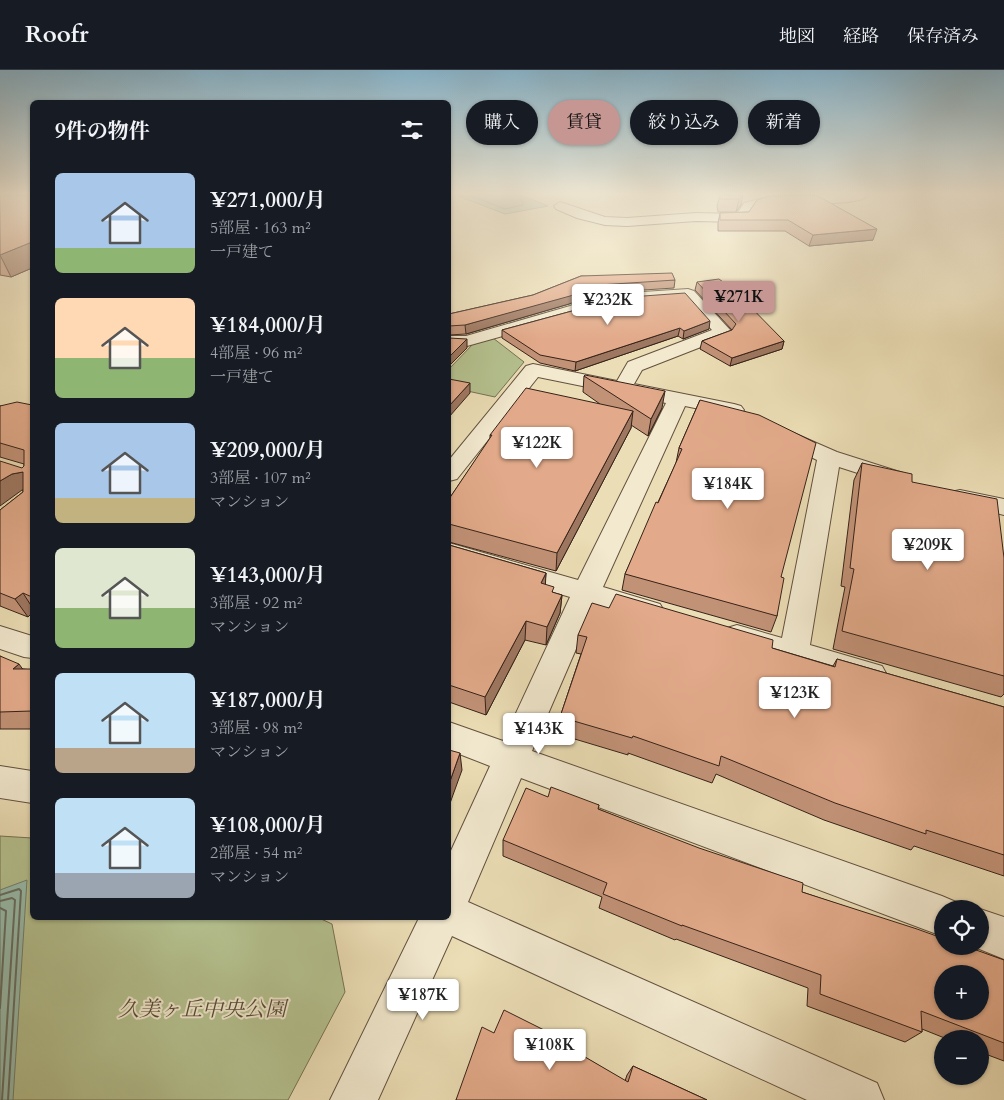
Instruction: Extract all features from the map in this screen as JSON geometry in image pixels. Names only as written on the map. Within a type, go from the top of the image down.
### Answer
[{"type":"street","points":[[451,341],[467,341],[576,310],[598,300],[688,294],[723,332],[634,366],[622,388]]},
{"type":"street","points":[[451,472],[533,370],[733,410],[829,457],[913,483]]},
{"type":"street","points":[[451,894],[586,592],[678,399]]},
{"type":"street","points":[[794,652],[829,457]]},
{"type":"street","points":[[941,492],[1004,507]]},
{"type":"street","points":[[451,553],[671,617]]},
{"type":"street","points":[[709,628],[899,684]]},
{"type":"street","points":[[0,637],[30,647]]},
{"type":"street","points":[[451,737],[934,913]]},
{"type":"street","points":[[0,782],[30,787]]},
{"type":"street","points":[[451,915],[860,1100]]},
{"type":"street","points":[[354,1100],[439,920]]},
{"type":"street","points":[[989,932],[1004,938]]},
{"type":"green space","points":[[493,338],[524,362],[495,397],[451,387],[451,367],[473,344]]},
{"type":"green space","name":"久美ヶ丘中央公園","points":[[0,836],[30,838],[30,920],[323,920],[332,924],[345,992],[288,1100],[0,1100]]},
{"type":"water","points":[[27,880],[13,1100],[0,1100],[0,890]]},
{"type":"building","points":[[0,243],[29,243],[0,255]]},
{"type":"building","points":[[672,273],[675,280],[599,285],[570,296],[465,325],[451,326],[451,314],[533,295],[581,276]]},
{"type":"building","points":[[719,279],[734,290],[784,341],[732,358],[702,341],[732,330],[736,324],[697,282]]},
{"type":"building","points":[[685,293],[710,321],[684,331],[680,328],[576,362],[540,355],[502,330],[583,308],[602,299]]},
{"type":"building","points":[[451,338],[467,339],[451,355]]},
{"type":"building","points":[[585,375],[665,391],[651,419]]},
{"type":"building","points":[[451,379],[470,383],[451,404]]},
{"type":"building","points":[[526,388],[633,411],[557,553],[451,525],[451,496],[492,435],[490,435]]},
{"type":"building","points":[[700,400],[759,415],[816,443],[781,577],[784,578],[777,616],[625,574],[656,502],[658,503],[682,449],[679,448]]},
{"type":"building","points":[[17,402],[30,405],[30,596],[23,593],[15,599],[0,593],[0,510],[23,492],[23,472],[12,474],[0,481],[0,461],[22,468],[24,466],[24,450],[0,443],[0,406]]},
{"type":"building","points":[[862,463],[912,474],[912,482],[997,499],[1004,558],[1004,676],[842,631],[854,569],[850,568]]},
{"type":"building","points":[[451,546],[546,573],[541,583],[554,587],[552,592],[562,595],[547,627],[526,621],[485,697],[451,686]]},
{"type":"building","points":[[616,594],[773,640],[772,648],[835,667],[837,659],[1004,707],[1004,855],[926,830],[926,834],[835,803],[721,756],[719,766],[633,736],[632,738],[560,717],[587,637],[578,635],[592,603],[609,608]]},
{"type":"building","points":[[0,656],[19,664],[13,669],[30,669],[30,711],[0,712]]},
{"type":"building","points":[[451,751],[460,753],[451,778]]},
{"type":"building","points":[[551,787],[599,805],[598,809],[699,848],[803,883],[802,892],[934,935],[934,955],[989,955],[1004,960],[1004,1043],[989,1037],[989,1030],[970,1030],[944,1020],[989,1020],[989,965],[934,965],[934,1016],[921,1011],[922,1032],[820,994],[821,975],[682,926],[603,894],[607,883],[503,840],[526,788],[548,797]]},
{"type":"building","points":[[504,1010],[562,1039],[561,1043],[628,1082],[633,1066],[707,1100],[456,1100],[482,1027],[494,1033]]}]
